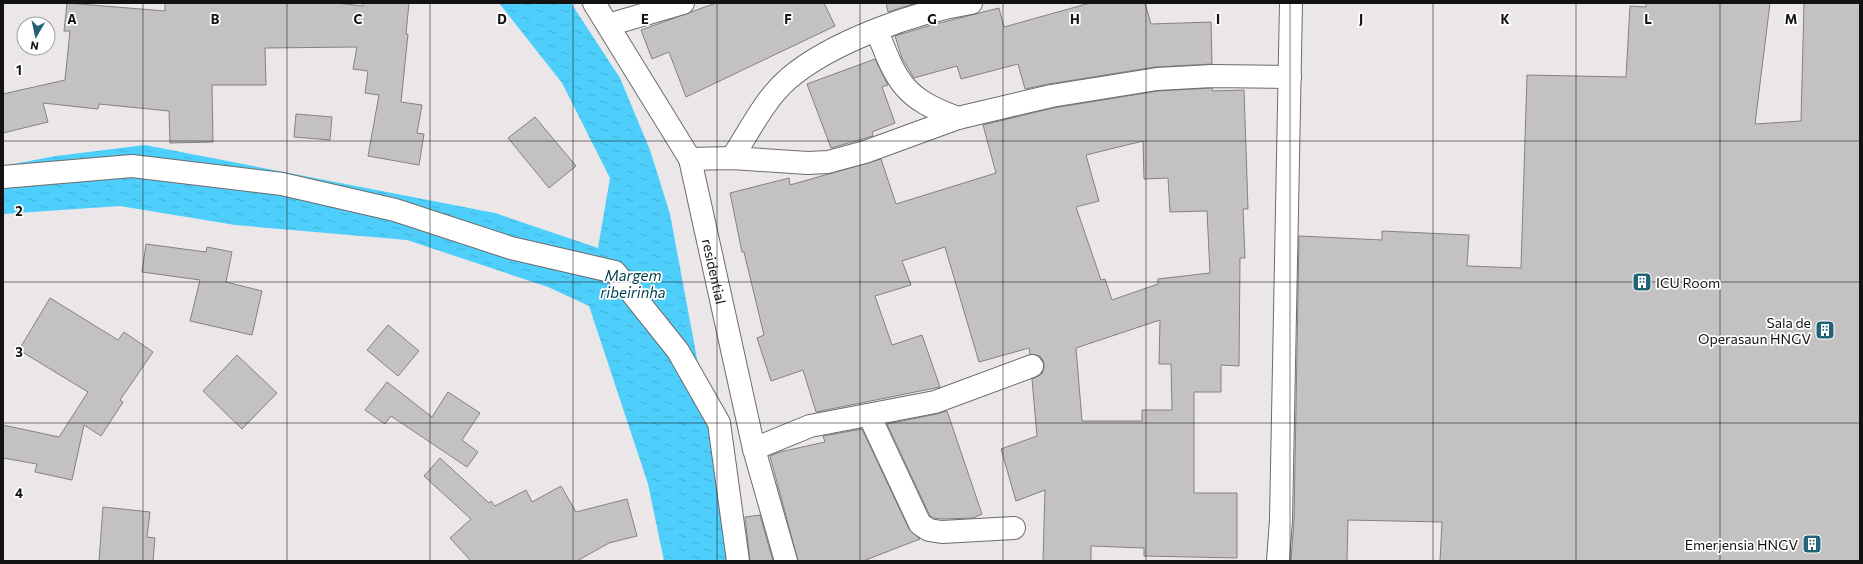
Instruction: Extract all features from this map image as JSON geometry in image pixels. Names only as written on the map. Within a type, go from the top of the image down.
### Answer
[{"type":"street","name":"residential","points":[[594,3],[690,159],[754,449],[786,561]]},
{"type":"street","points":[[608,25],[683,3]]},
{"type":"street","points":[[732,158],[769,100],[788,80],[811,61],[843,44],[926,13],[971,3]]},
{"type":"street","points":[[1278,561],[1281,512],[1291,3]]},
{"type":"street","points":[[877,31],[899,81],[909,93],[937,110],[958,118]]},
{"type":"street","points":[[690,159],[732,158],[808,163],[828,162],[865,152],[958,118],[1051,96],[1157,79],[1212,76],[1290,77]]},
{"type":"street","points":[[3,177],[132,166],[282,184],[396,210],[511,248],[615,272],[678,351],[719,423],[738,561]]},
{"type":"street","points":[[754,449],[810,426],[935,402],[1032,366]]},
{"type":"street","points":[[869,415],[920,524],[929,530],[942,532],[1014,528]]},
{"type":"water","name":"Margem ribeirinha","points":[[499,3],[571,3],[620,78],[650,150],[670,214],[718,471],[728,561],[664,561],[648,484],[589,306],[548,287],[407,240],[235,225],[120,206],[3,214],[3,166],[56,156],[145,145],[495,213],[598,248],[610,178],[562,83]]},
{"type":"building","points":[[67,3],[165,11],[165,3],[336,3],[363,6],[363,3],[409,3],[406,34],[408,34],[401,102],[422,105],[417,133],[424,134],[419,165],[368,156],[379,95],[365,93],[368,71],[353,69],[357,47],[265,48],[266,85],[212,85],[213,142],[170,143],[169,111],[99,104],[98,109],[43,103],[48,122],[3,133],[3,94],[65,80],[70,31],[64,31]]},
{"type":"building","points":[[716,3],[824,3],[835,26],[686,97],[669,52],[652,59],[641,30]]},
{"type":"building","points":[[886,3],[916,3],[888,12]]},
{"type":"building","points":[[1090,3],[1145,3],[1151,24],[1211,22],[1212,64],[1155,67],[1025,89],[1018,64],[961,79],[957,66],[914,78],[902,58],[895,36],[999,8],[1004,27]]},
{"type":"building","points":[[1646,3],[1770,3],[1755,124],[1801,121],[1804,3],[1860,3],[1860,561],[1440,561],[1442,522],[1348,520],[1347,561],[1291,561],[1294,520],[1299,236],[1382,240],[1382,231],[1469,235],[1467,266],[1521,268],[1527,75],[1626,77],[1630,6],[1646,7]]},
{"type":"building","points":[[875,59],[888,85],[882,87],[895,123],[872,132],[873,136],[831,148],[807,84]]},
{"type":"building","points":[[1212,88],[1213,91],[1244,90],[1248,209],[1243,209],[1245,258],[1240,258],[1239,366],[1221,365],[1221,392],[1194,392],[1194,493],[1237,493],[1237,558],[1144,556],[1144,548],[1091,546],[1091,561],[1043,561],[1045,490],[1016,501],[1001,449],[1037,436],[1032,379],[1042,374],[1044,362],[1040,356],[1030,354],[1029,348],[979,362],[945,247],[902,261],[911,285],[875,296],[892,345],[922,335],[940,387],[816,412],[803,370],[771,381],[757,338],[764,335],[744,252],[742,252],[730,193],[789,178],[790,185],[881,159],[896,204],[996,173],[983,125],[1053,108],[1158,91]],"holes":[[[1143,141],[1144,179],[1168,178],[1170,212],[1207,211],[1210,273],[1158,279],[1158,284],[1112,300],[1105,279],[1101,280],[1076,207],[1099,201],[1086,155]],[[1160,320],[1159,364],[1171,364],[1172,410],[1142,410],[1142,421],[1082,421],[1076,348]]]},
{"type":"building","points":[[296,114],[332,117],[330,140],[294,137]]},
{"type":"building","points":[[535,117],[576,166],[549,188],[508,138]]},
{"type":"building","points":[[146,244],[206,252],[207,247],[232,252],[226,282],[262,291],[252,335],[190,321],[200,280],[142,272]]},
{"type":"building","points":[[50,298],[118,340],[124,332],[153,352],[120,400],[123,402],[101,436],[84,425],[72,480],[35,472],[37,464],[3,458],[3,425],[59,437],[88,392],[19,350]]},
{"type":"building","points":[[388,325],[419,351],[398,376],[367,350]]},
{"type":"building","points":[[237,355],[277,393],[242,429],[203,391]]},
{"type":"building","points":[[387,382],[432,417],[448,392],[480,413],[462,440],[478,452],[467,467],[391,416],[385,424],[365,410]]},
{"type":"building","points":[[947,411],[982,514],[973,518],[943,519],[930,516],[887,424]]},
{"type":"building","points":[[862,429],[909,529],[920,539],[863,561],[798,561],[770,456],[780,452],[825,442],[823,436]]},
{"type":"building","points":[[440,458],[489,503],[491,501],[495,506],[526,490],[532,502],[561,486],[576,512],[627,499],[637,536],[609,543],[577,561],[471,561],[450,538],[471,519],[424,476]]},
{"type":"building","points":[[103,507],[150,512],[147,537],[155,538],[153,561],[99,561]]},
{"type":"building","points":[[760,515],[773,561],[750,561],[745,517]]},
{"type":"place","name":"ICU Room","points":[[1642,282]]},
{"type":"place","name":"Sala de Operasaun HNGV","points":[[1825,330]]},
{"type":"place","name":"Emerjensia HNGV","points":[[1812,544]]}]
